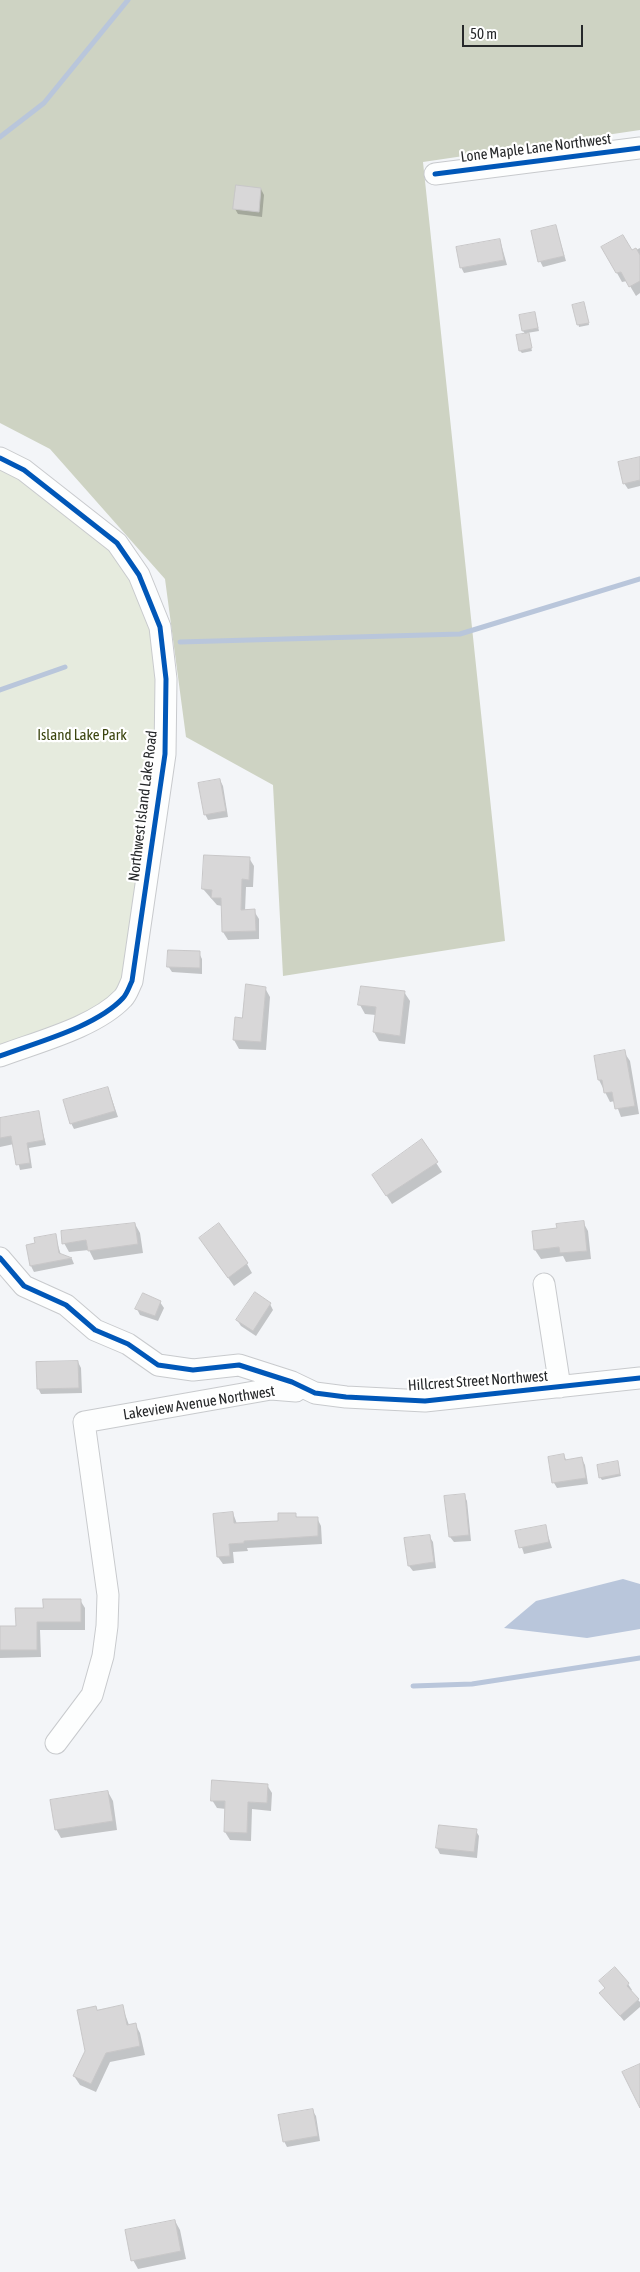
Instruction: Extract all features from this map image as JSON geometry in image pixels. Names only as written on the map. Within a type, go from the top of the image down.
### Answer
[{"type":"street","name":"Lone Maple Lane Northwest","points":[[435,174],[640,148]]},
{"type":"street","name":"Northwest Island Lake Road","points":[[0,458],[24,470],[117,543],[139,575],[160,627],[166,679],[165,754],[132,981],[125,997],[105,1013],[79,1026],[0,1056]]},
{"type":"street","name":"Hillcrest Street Northwest","points":[[0,1258],[24,1286],[66,1305],[95,1330],[128,1344],[158,1365],[193,1370],[239,1365],[292,1382],[315,1393],[346,1397],[426,1400],[640,1378]]},
{"type":"street","points":[[544,1284],[560,1387]]},
{"type":"street","name":"Lakeview Avenue Northwest","points":[[56,1744],[92,1695],[103,1656],[107,1626],[108,1594],[84,1422],[271,1389],[315,1393]]},
{"type":"green space","points":[[0,0],[640,0],[640,130],[423,162],[505,941],[283,976],[273,785],[186,737],[165,579],[50,449],[0,423]]},
{"type":"green space","name":"Island Lake Park","points":[[0,458],[139,575],[166,679],[125,997],[0,1056]]},
{"type":"water","points":[[623,1579],[640,1584],[640,1629],[587,1638],[504,1628],[536,1601]]},
{"type":"building","points":[[236,185],[261,188],[259,212],[233,209]]},
{"type":"building","points":[[556,225],[564,256],[538,262],[531,231]]},
{"type":"building","points":[[623,235],[632,250],[636,248],[640,255],[640,281],[629,287],[621,272],[616,273],[601,247]]},
{"type":"building","points":[[500,239],[504,260],[460,268],[456,247]]},
{"type":"building","points":[[584,302],[589,323],[577,325],[572,305]]},
{"type":"building","points":[[535,312],[538,328],[522,331],[519,315]]},
{"type":"building","points":[[529,333],[532,348],[519,351],[516,335]]},
{"type":"building","points":[[640,457],[640,480],[623,484],[618,462]]},
{"type":"building","points":[[220,779],[226,811],[204,815],[198,783]]},
{"type":"building","points":[[204,855],[250,857],[249,880],[242,879],[241,910],[255,909],[256,931],[222,932],[221,898],[211,898],[212,890],[202,889]]},
{"type":"building","points":[[168,950],[200,951],[200,968],[167,967]]},
{"type":"building","points":[[246,984],[266,987],[261,1042],[233,1040],[235,1017],[242,1018]]},
{"type":"building","points":[[361,986],[405,991],[400,1036],[373,1032],[376,1007],[358,1005]]},
{"type":"building","points":[[625,1050],[635,1106],[615,1109],[612,1092],[604,1093],[602,1080],[598,1080],[594,1056]]},
{"type":"building","points":[[108,1087],[115,1111],[70,1124],[63,1100]]},
{"type":"building","points":[[39,1111],[44,1140],[27,1143],[30,1163],[16,1165],[11,1136],[0,1138],[0,1118]]},
{"type":"building","points":[[422,1139],[438,1162],[386,1196],[372,1175]]},
{"type":"building","points":[[584,1221],[587,1251],[560,1253],[559,1247],[534,1250],[532,1231],[557,1228],[556,1224]]},
{"type":"building","points":[[135,1223],[138,1244],[88,1251],[86,1240],[62,1244],[61,1231]]},
{"type":"building","points":[[219,1223],[248,1263],[228,1278],[199,1238]]},
{"type":"building","points":[[56,1234],[59,1253],[72,1258],[30,1266],[26,1245],[35,1243],[34,1238]]},
{"type":"building","points":[[255,1292],[271,1303],[253,1331],[236,1320]]},
{"type":"building","points":[[143,1293],[161,1301],[155,1316],[135,1309]]},
{"type":"building","points":[[78,1361],[79,1388],[37,1389],[36,1362]]},
{"type":"building","points":[[564,1454],[565,1460],[582,1457],[586,1478],[552,1483],[548,1457]]},
{"type":"building","points":[[618,1461],[620,1474],[599,1478],[597,1465]]},
{"type":"building","points":[[465,1494],[469,1535],[449,1537],[444,1496]]},
{"type":"building","points":[[233,1512],[234,1523],[278,1521],[278,1513],[296,1513],[296,1517],[318,1517],[318,1536],[244,1541],[244,1543],[229,1544],[230,1556],[217,1557],[213,1514]]},
{"type":"building","points":[[546,1525],[549,1542],[519,1548],[515,1531]]},
{"type":"building","points":[[430,1535],[434,1562],[408,1566],[404,1538]]},
{"type":"building","points":[[43,1599],[81,1599],[81,1622],[37,1622],[37,1650],[0,1650],[0,1626],[16,1626],[15,1608],[43,1608]]},
{"type":"building","points":[[212,1780],[268,1784],[267,1803],[248,1802],[247,1833],[224,1832],[225,1801],[211,1801]]},
{"type":"building","points":[[108,1791],[113,1821],[55,1830],[50,1800]]},
{"type":"building","points":[[439,1825],[477,1829],[474,1852],[436,1848]]},
{"type":"building","points":[[615,1967],[629,1983],[627,1986],[639,1999],[620,2016],[599,1993],[605,1988],[599,1981]]},
{"type":"building","points":[[123,2005],[127,2025],[136,2023],[140,2046],[106,2053],[91,2084],[73,2076],[85,2051],[77,2010],[96,2006],[97,2010]]},
{"type":"building","points":[[640,2064],[640,2108],[622,2072]]},
{"type":"building","points":[[313,2109],[318,2136],[283,2142],[278,2115]]},
{"type":"building","points":[[175,2220],[181,2251],[131,2261],[125,2230]]},
{"type":"waterway","points":[[0,137],[44,103],[128,0]]},
{"type":"waterway","points":[[180,642],[460,634],[640,579]]},
{"type":"waterway","points":[[0,690],[65,667]]},
{"type":"waterway","points":[[413,1686],[472,1684],[640,1658]]},
{"type":"cycle path","points":[[435,174],[640,148]]},
{"type":"cycle path","points":[[0,458],[24,470],[117,543],[139,575],[160,627],[166,679],[165,754],[132,981],[123,998],[98,1017],[65,1033],[0,1056]]},
{"type":"cycle path","points":[[0,1258],[24,1286],[66,1305],[95,1330],[128,1344],[158,1365],[193,1370],[239,1365],[292,1382],[315,1393],[346,1397],[425,1401],[640,1378]]}]
